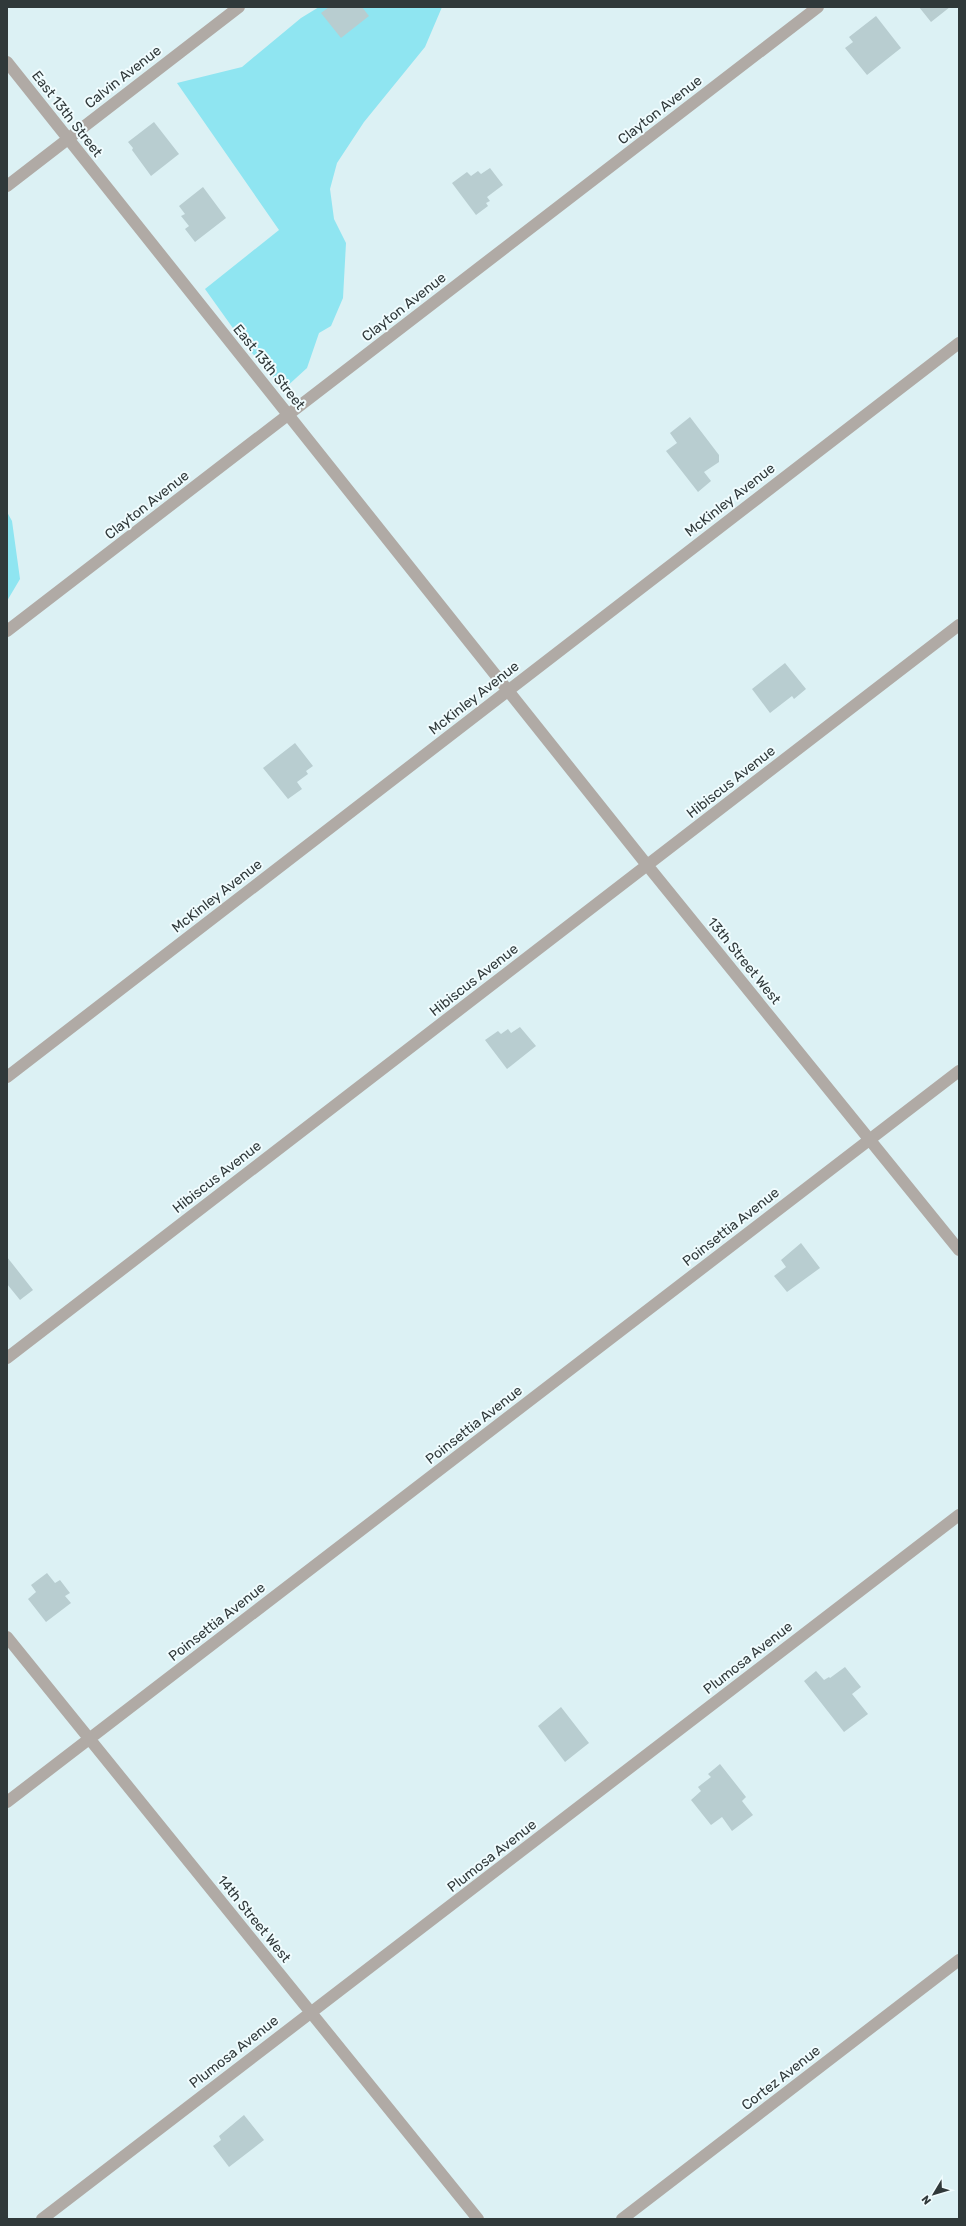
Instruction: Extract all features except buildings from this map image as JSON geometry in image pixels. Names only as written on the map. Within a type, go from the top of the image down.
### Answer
[{"type":"street","name":"Calvin Avenue","points":[[7,186],[239,7]]},
{"type":"street","name":"Clayton Avenue","points":[[7,632],[818,7]]},
{"type":"street","name":"East 13th Street","points":[[7,62],[509,690]]},
{"type":"street","name":"McKinley Avenue","points":[[7,1077],[959,343]]},
{"type":"street","name":"Hibiscus Avenue","points":[[7,1358],[959,625]]},
{"type":"street","name":"13th Street West","points":[[509,690],[647,865],[959,1250]]},
{"type":"street","name":"Poinsettia Avenue","points":[[7,1802],[959,1071]]},
{"type":"street","name":"Plumosa Avenue","points":[[42,2219],[959,1515]]},
{"type":"street","name":"14th Street West","points":[[7,1637],[478,2219]]},
{"type":"street","name":"Cortez Avenue","points":[[622,2219],[959,1960]]},
{"type":"shaded area","points":[[319,7],[442,7],[425,47],[364,122],[337,163],[330,189],[334,219],[346,243],[343,298],[331,326],[319,333],[307,368],[284,389],[245,345],[205,289],[279,230],[177,83],[242,67],[301,18]]},
{"type":"shaded area","points":[[7,512],[12,521],[20,579],[7,601]]}]
